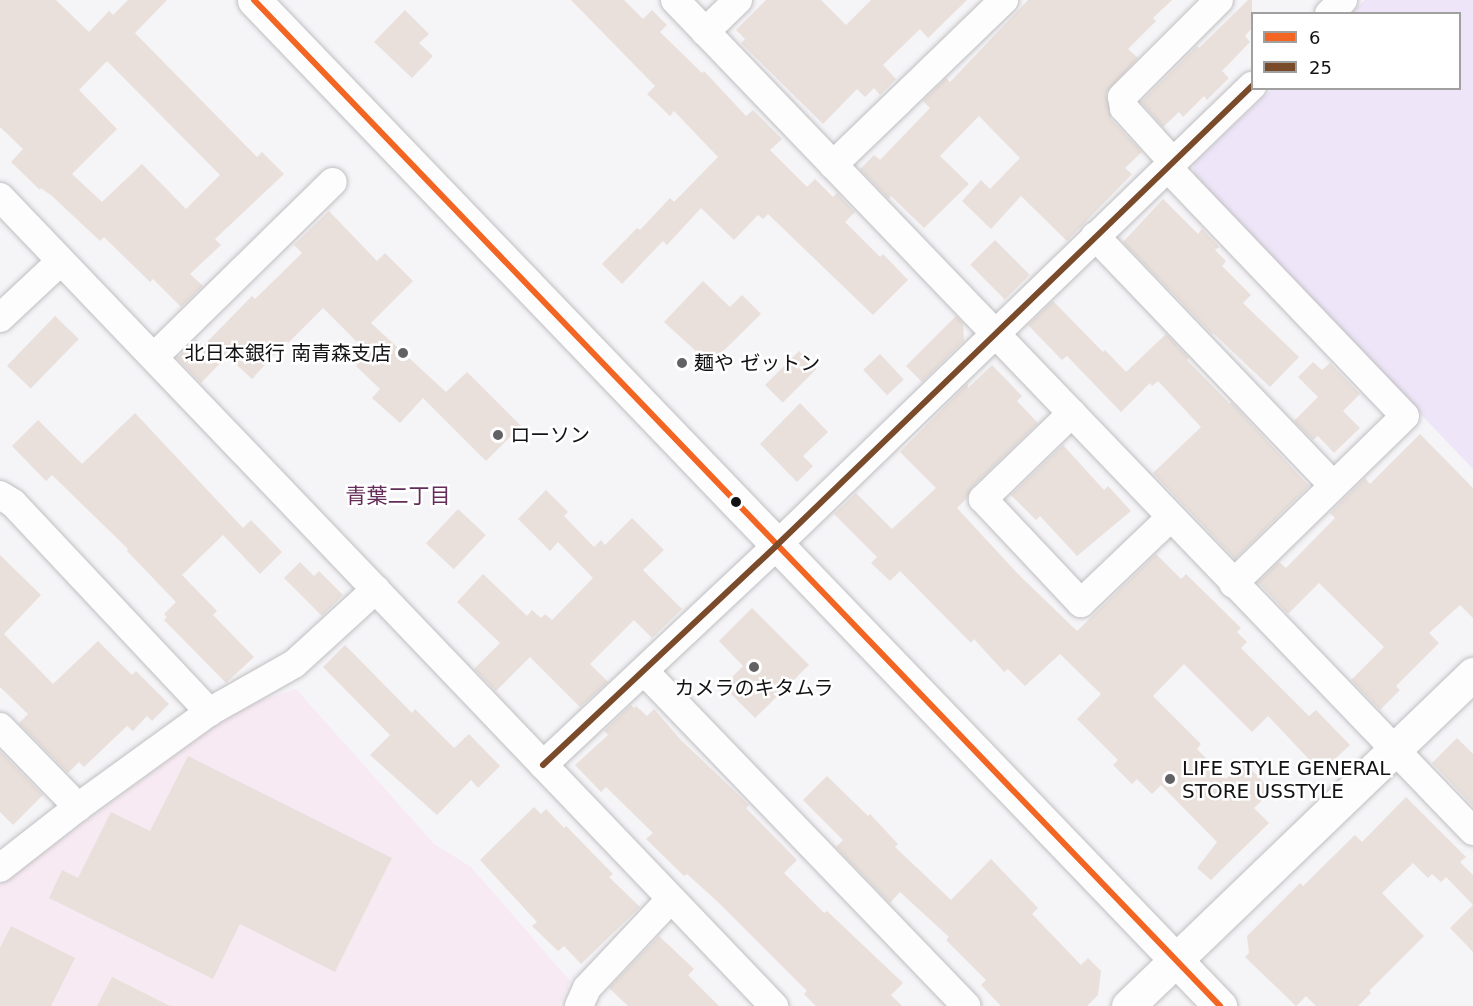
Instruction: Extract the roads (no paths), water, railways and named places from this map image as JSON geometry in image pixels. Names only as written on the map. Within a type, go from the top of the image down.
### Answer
[{"type":"street","points":[[254,0],[1220,1006]]},
{"type":"street","points":[[675,0],[995,332],[1233,584],[1473,831]]},
{"type":"street","points":[[705,32],[738,0]]},
{"type":"street","points":[[833,165],[1004,0]]},
{"type":"street","points":[[1219,0],[1122,97],[1124,108],[1170,164],[1405,416],[1233,584]]},
{"type":"street","points":[[1331,12],[1343,0]]},
{"type":"street","points":[[543,765],[777,545],[1251,87]]},
{"type":"street","points":[[154,357],[333,182]]},
{"type":"street","points":[[0,197],[774,1006]]},
{"type":"street","points":[[1095,236],[1333,485]]},
{"type":"street","points":[[0,318],[61,261]]},
{"type":"street","points":[[1072,413],[983,499],[999,517],[1081,603],[1170,518]]},
{"type":"street","points":[[0,495],[13,502],[209,712]]},
{"type":"street","points":[[0,868],[78,807],[209,712],[294,664],[376,589]]},
{"type":"street","points":[[644,670],[966,1006]]},
{"type":"street","points":[[1128,1006],[1473,674]]},
{"type":"street","points":[[0,727],[78,807]]},
{"type":"street","points":[[579,1006],[587,988],[671,899]]},
{"type":"place","name":"北日本銀行 南青森支店","points":[[403,353]]},
{"type":"place","name":"麺や ゼットン","points":[[682,363]]},
{"type":"place","name":"ローソン","points":[[498,435]]},
{"type":"place","name":"カメラのキタムラ","points":[[754,667]]},
{"type":"place","name":"LIFE STYLE GENERAL STORE USSTYLE","points":[[1170,779]]},
{"type":"district","name":"青葉二丁目","points":[[398,496]]}]
